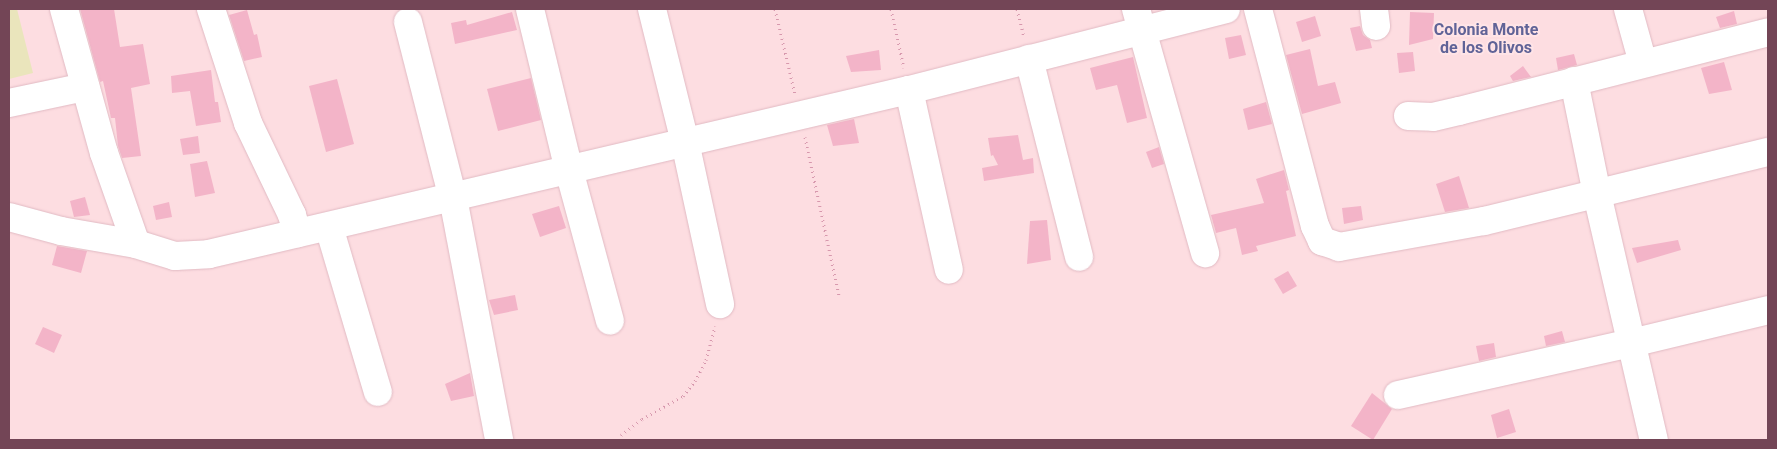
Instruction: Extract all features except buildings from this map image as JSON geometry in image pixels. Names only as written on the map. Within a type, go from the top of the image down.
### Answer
[{"type":"street","points":[[64,9],[104,153],[136,244]]},
{"type":"street","points":[[211,9],[248,124],[292,215],[297,233]]},
{"type":"street","points":[[530,9],[569,170],[610,321]]},
{"type":"street","points":[[652,9],[685,142],[720,304]]},
{"type":"street","points":[[9,217],[61,231],[136,244],[174,256],[209,254],[909,90],[1030,59],[1138,19],[1226,9]]},
{"type":"street","points":[[1258,9],[1315,226],[1322,241],[1339,247],[1484,221],[1768,152]]},
{"type":"street","points":[[1628,9],[1643,63]]},
{"type":"street","points":[[1138,19],[1204,253]]},
{"type":"street","points":[[408,22],[453,198],[499,440]]},
{"type":"street","points":[[1408,116],[1433,117],[1768,32]]},
{"type":"street","points":[[1030,59],[1079,257]]},
{"type":"street","points":[[1574,81],[1597,194],[1654,440]]},
{"type":"street","points":[[9,103],[85,87]]},
{"type":"street","points":[[909,90],[949,270]]},
{"type":"street","points":[[329,227],[378,392]]},
{"type":"street","points":[[1398,395],[1768,310]]},
{"type":"path","points":[[775,9],[839,295]]},
{"type":"path","points":[[891,9],[909,90]]},
{"type":"path","points":[[1017,9],[1030,59]]},
{"type":"path","points":[[619,440],[621,435],[642,419],[683,396],[695,381],[706,360],[720,304]]},
{"type":"shaded area","points":[[9,9],[17,9],[33,73],[9,79]]},
{"type":"district","name":"Colonia Monte de los Olivos","points":[[1486,39]]}]
